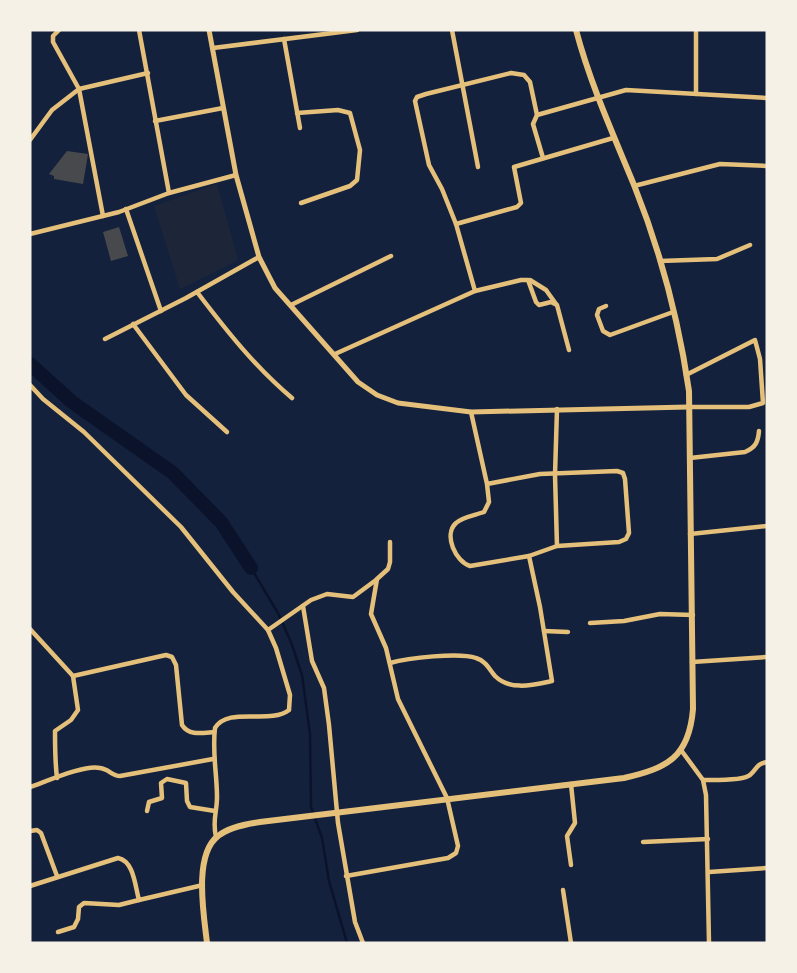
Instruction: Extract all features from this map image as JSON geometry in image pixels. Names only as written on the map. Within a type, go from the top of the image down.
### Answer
[{"type":"main road","points":[[207,943],[204,859],[216,837],[237,827],[447,798],[624,778],[662,767],[681,750],[691,727],[692,615],[686,375],[659,261],[576,30]]},
{"type":"street","points":[[59,30],[53,36],[55,48],[79,89],[103,216]]},
{"type":"street","points":[[139,30],[169,193]]},
{"type":"street","points":[[209,30],[236,175],[259,257],[275,288],[358,382],[383,397],[416,406],[471,412],[557,408],[749,407],[763,403],[760,359],[755,340],[686,375]]},
{"type":"street","points":[[213,48],[357,30]]},
{"type":"street","points":[[452,30],[478,167]]},
{"type":"street","points":[[696,30],[696,94]]},
{"type":"street","points":[[285,39],[300,128]]},
{"type":"street","points":[[30,140],[52,110],[79,89],[148,72]]},
{"type":"street","points":[[475,291],[456,224],[429,165],[415,101],[417,97],[520,73],[530,82],[537,115],[533,124],[543,158]]},
{"type":"street","points":[[537,115],[615,91],[767,98]]},
{"type":"street","points":[[155,121],[223,108]]},
{"type":"street","points":[[297,113],[338,110],[350,113],[360,150],[357,180],[350,186],[301,203]]},
{"type":"street","points":[[456,224],[517,207],[521,203],[514,167],[613,138]]},
{"type":"street","points":[[634,186],[720,164],[767,166]]},
{"type":"street","points":[[30,234],[103,216],[169,193],[236,175]]},
{"type":"street","points":[[126,209],[161,310]]},
{"type":"street","points":[[659,261],[717,259],[750,245]]},
{"type":"street","points":[[291,305],[391,256]]},
{"type":"street","points":[[105,339],[259,257]]},
{"type":"street","points":[[528,279],[539,305],[551,302],[557,305]]},
{"type":"street","points":[[335,354],[475,291],[528,279],[546,290],[557,305],[569,349]]},
{"type":"street","points":[[197,292],[244,352],[292,398]]},
{"type":"street","points":[[606,306],[599,309],[597,315],[603,331],[610,335],[673,312]]},
{"type":"street","points":[[133,324],[186,395],[227,432]]},
{"type":"street","points":[[30,385],[84,432],[181,527],[233,593],[268,630],[276,648],[290,695],[289,710],[275,716],[222,720],[214,732],[213,759],[217,796],[213,822],[216,837]]},
{"type":"street","points":[[557,408],[557,546]]},
{"type":"street","points":[[471,412],[489,502],[484,512],[456,522],[451,537],[458,560],[470,566],[529,556],[557,546],[619,542],[626,539],[629,533],[625,479],[622,473],[617,471],[540,474],[487,484]]},
{"type":"street","points":[[689,458],[745,452],[758,442],[759,431]]},
{"type":"street","points":[[690,534],[767,526]]},
{"type":"street","points":[[268,630],[311,600],[327,594],[353,597],[388,569],[390,542]]},
{"type":"street","points":[[390,663],[451,656],[477,658],[487,664],[503,683],[532,685],[552,681],[529,556]]},
{"type":"street","points":[[346,876],[448,858],[456,853],[458,846],[447,798],[398,699],[390,663],[371,614],[377,579]]},
{"type":"street","points":[[303,606],[312,661],[324,688],[346,876],[355,922],[363,943]]},
{"type":"street","points":[[590,623],[624,621],[660,614],[692,615]]},
{"type":"street","points":[[30,629],[73,676],[78,710],[71,720],[55,731],[57,778]]},
{"type":"street","points":[[544,631],[568,632]]},
{"type":"street","points":[[73,676],[170,656],[176,665],[182,725],[192,733],[214,732]]},
{"type":"street","points":[[692,662],[767,657]]},
{"type":"street","points":[[681,750],[703,780],[706,795],[709,943]]},
{"type":"street","points":[[30,787],[92,767],[104,768],[114,776],[120,776],[213,759]]},
{"type":"street","points":[[703,780],[747,777],[755,767],[767,762]]},
{"type":"street","points":[[148,811],[149,802],[162,798],[161,783],[167,779],[186,783],[187,802],[190,807],[215,811]]},
{"type":"street","points":[[571,865],[567,836],[575,824],[572,784]]},
{"type":"street","points":[[30,831],[41,833],[57,876]]},
{"type":"street","points":[[643,842],[708,839]]},
{"type":"street","points":[[30,886],[123,858],[130,866],[139,900]]},
{"type":"street","points":[[709,872],[767,868]]},
{"type":"street","points":[[58,932],[73,929],[78,919],[79,907],[84,903],[119,905],[203,885]]},
{"type":"street","points":[[563,890],[570,943]]},
{"type":"shaded area","points":[[217,184],[238,260],[180,289],[154,206]]},
{"type":"building","points":[[67,151],[88,154],[83,184],[54,179],[54,176],[49,174]]},
{"type":"building","points":[[119,227],[128,256],[111,261],[103,232]]},
{"type":"waterway","points":[[30,364],[72,402],[173,473],[221,522],[251,568]]},
{"type":"waterway","points":[[251,568],[278,613],[302,675],[310,734],[311,807],[322,838],[329,881],[347,943]]}]
